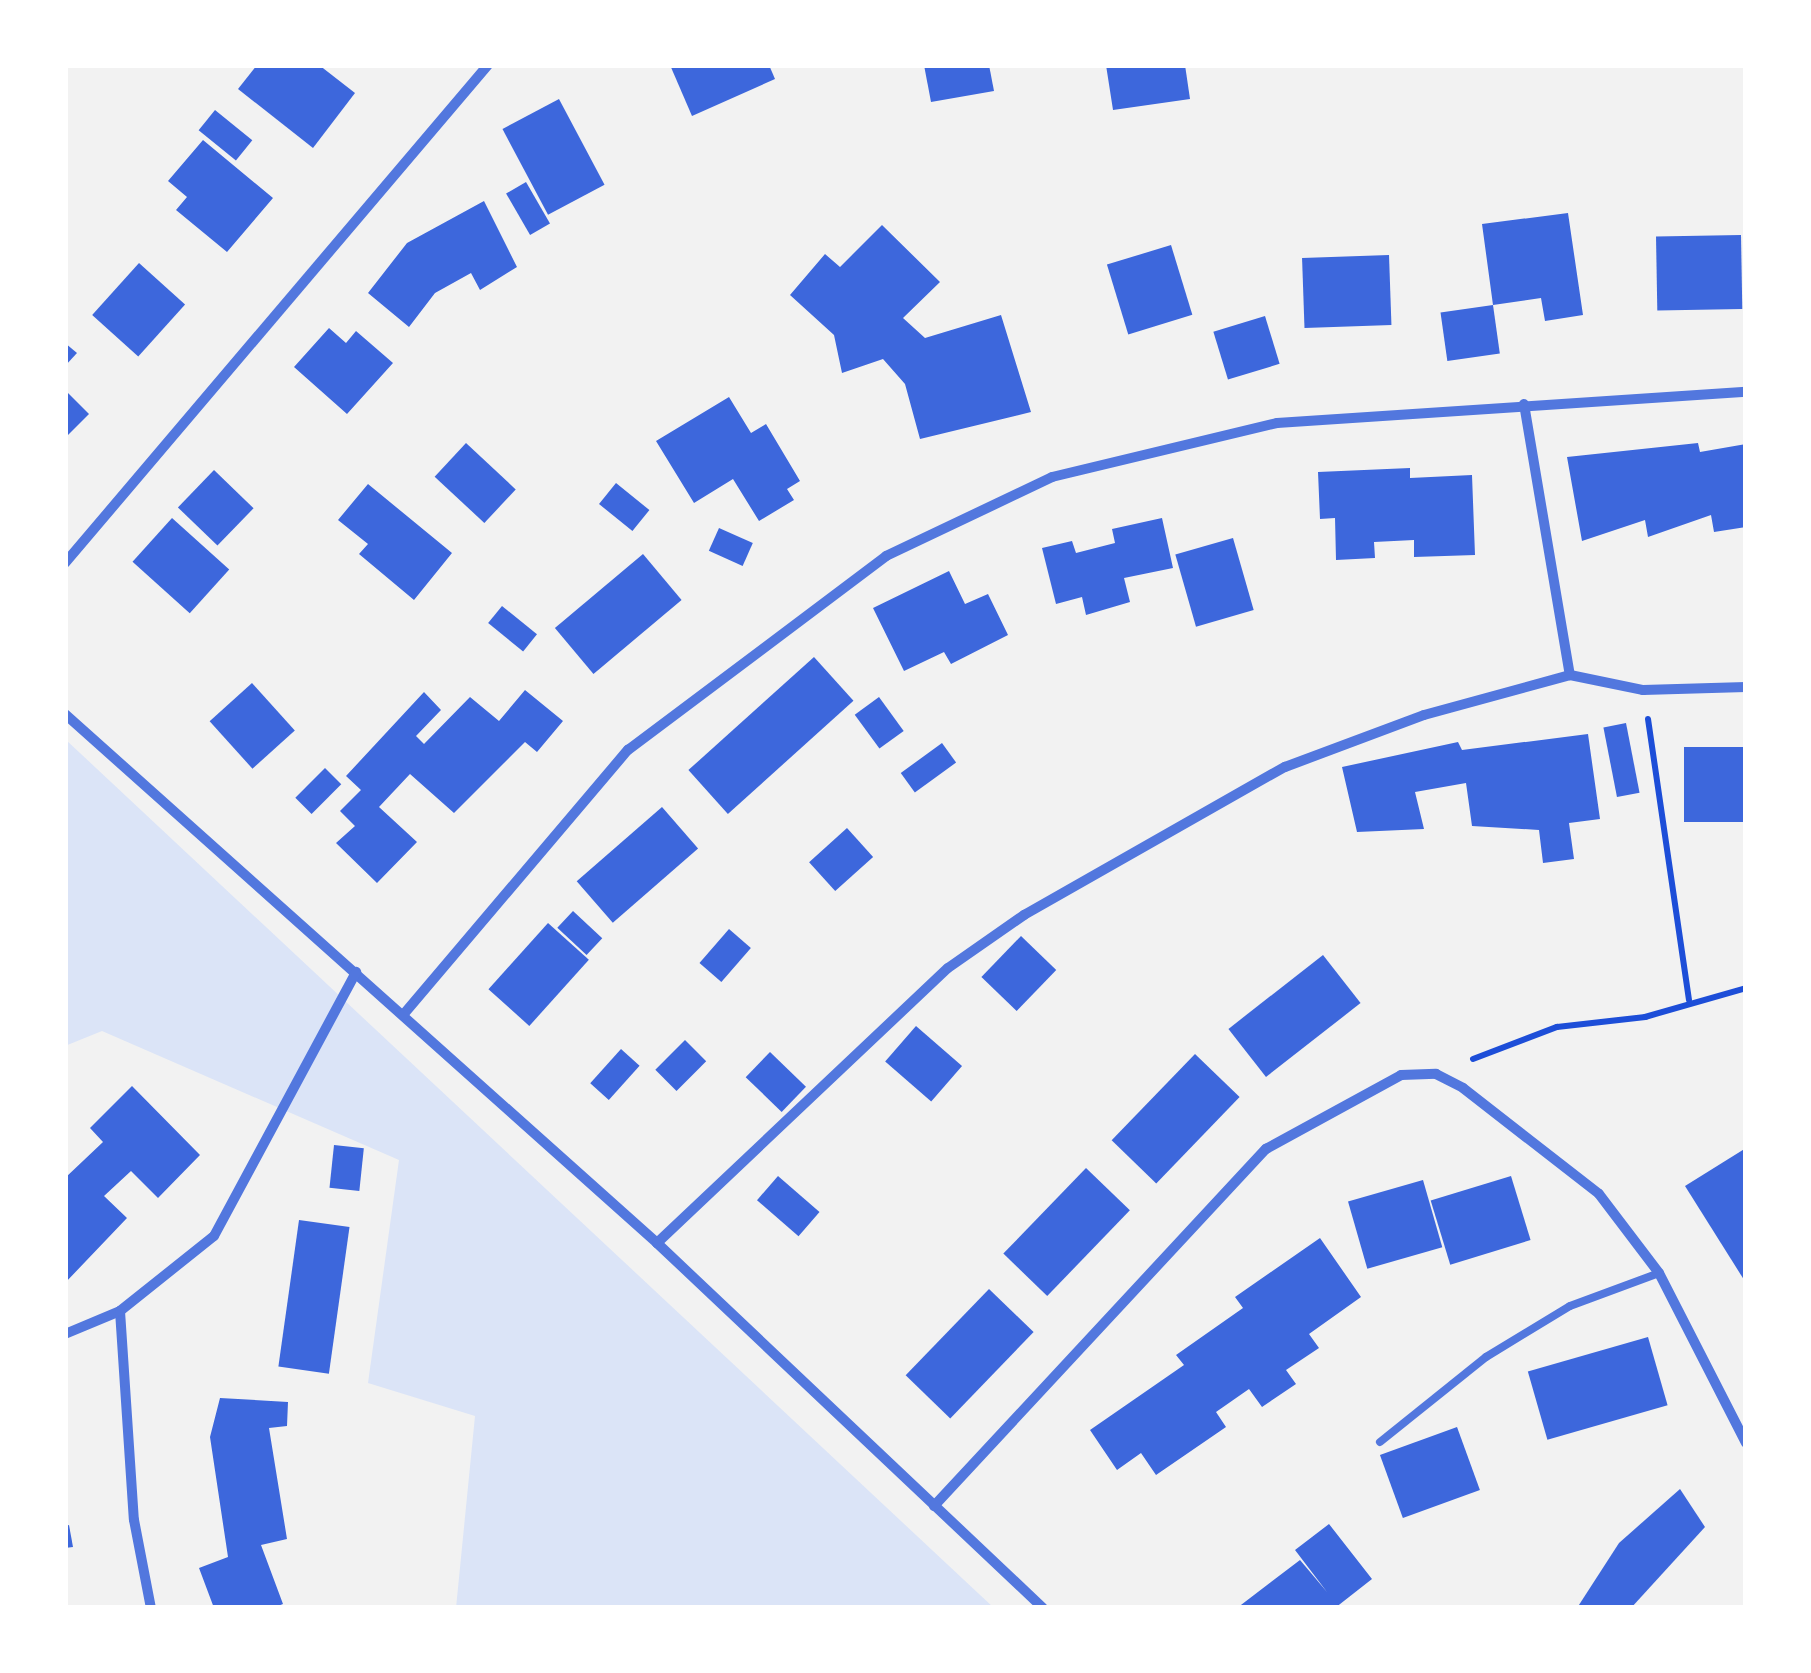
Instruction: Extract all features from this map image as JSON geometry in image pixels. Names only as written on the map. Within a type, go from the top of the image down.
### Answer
[{"type":"street","points":[[65,563],[488,65]]},
{"type":"street","points":[[404,1015],[628,750],[886,556],[1052,477],[1277,424],[1524,404],[1746,392]]},
{"type":"street","points":[[1524,404],[1570,675]]},
{"type":"street","points":[[658,1243],[948,968],[1024,915],[1285,767],[1424,715],[1570,675],[1643,690],[1746,687]]},
{"type":"street","points":[[65,714],[658,1243],[1043,1608]]},
{"type":"street","points":[[65,1334],[120,1311],[214,1236],[356,972]]},
{"type":"street","points":[[934,1506],[1266,1149],[1401,1075],[1436,1074],[1599,1194],[1659,1273],[1746,1443]]},
{"type":"street","points":[[120,1311],[134,1520],[151,1608]]},
{"type":"lane","points":[[1380,1442],[1486,1357],[1570,1306],[1659,1273]]},
{"type":"path","points":[[1643,690],[1689,1000]]},
{"type":"path","points":[[1436,1074],[1557,1027],[1645,1017],[1689,1000],[1746,988]]},
{"type":"shaded area","points":[[65,739],[994,1608],[456,1608],[475,1416],[368,1383],[399,1160],[102,1031],[65,1046]]},
{"type":"building","points":[[257,65],[319,65],[355,93],[313,148],[238,89]]},
{"type":"building","points":[[670,65],[769,65],[775,79],[692,116]]},
{"type":"building","points":[[924,65],[989,65],[994,91],[931,102]]},
{"type":"building","points":[[1106,65],[1185,65],[1190,99],[1113,110]]},
{"type":"building","points":[[559,99],[605,185],[548,215],[502,129]]},
{"type":"building","points":[[215,110],[252,140],[236,160],[199,130]]},
{"type":"building","points":[[203,140],[273,198],[227,252],[176,210],[187,197],[168,181]]},
{"type":"building","points":[[526,182],[550,224],[530,235],[506,194]]},
{"type":"building","points":[[484,201],[517,267],[480,290],[471,273],[435,293],[409,327],[368,293],[407,243]]},
{"type":"building","points":[[1568,213],[1583,315],[1545,321],[1541,298],[1493,305],[1482,224]]},
{"type":"building","points":[[882,225],[940,282],[903,318],[925,338],[1001,315],[1031,412],[920,439],[905,384],[883,359],[842,373],[834,335],[790,295],[825,254],[840,267]]},
{"type":"building","points":[[1741,235],[1742,309],[1657,310],[1656,236]]},
{"type":"building","points":[[1171,245],[1192,315],[1128,334],[1107,265]]},
{"type":"building","points":[[1389,255],[1391,325],[1304,328],[1302,258]]},
{"type":"building","points":[[139,263],[185,304],[138,357],[92,315]]},
{"type":"building","points":[[1493,305],[1500,354],[1447,361],[1441,312]]},
{"type":"building","points":[[1265,316],[1280,364],[1228,380],[1213,332]]},
{"type":"building","points":[[329,328],[346,343],[356,331],[393,363],[347,414],[294,367]]},
{"type":"building","points":[[65,343],[77,353],[65,366]]},
{"type":"building","points":[[65,390],[89,414],[65,438]]},
{"type":"building","points":[[729,397],[751,433],[766,424],[800,481],[787,489],[794,500],[759,521],[733,479],[694,503],[656,441]]},
{"type":"building","points":[[466,443],[516,489],[484,523],[435,477]]},
{"type":"building","points":[[1698,443],[1700,452],[1746,444],[1746,527],[1714,532],[1711,515],[1648,537],[1645,520],[1582,541],[1567,457]]},
{"type":"building","points":[[1410,468],[1410,478],[1472,475],[1475,555],[1414,557],[1414,540],[1374,542],[1375,558],[1336,560],[1335,518],[1320,519],[1318,472]]},
{"type":"building","points":[[214,470],[254,508],[217,546],[178,507]]},
{"type":"building","points":[[616,483],[649,510],[632,531],[599,504]]},
{"type":"building","points":[[368,484],[452,553],[414,600],[359,554],[368,544],[338,520]]},
{"type":"building","points":[[172,518],[229,570],[190,613],[133,562]]},
{"type":"building","points":[[1162,518],[1173,568],[1124,578],[1130,602],[1086,615],[1082,597],[1056,604],[1042,548],[1072,541],[1076,553],[1115,543],[1112,529]]},
{"type":"building","points":[[719,528],[753,543],[743,566],[709,551]]},
{"type":"building","points":[[1233,538],[1254,610],[1196,627],[1175,555]]},
{"type":"building","points":[[643,554],[682,600],[593,674],[555,628]]},
{"type":"building","points":[[949,571],[965,604],[988,594],[1008,635],[951,664],[944,652],[904,671],[873,608]]},
{"type":"building","points":[[502,606],[537,634],[523,651],[488,623]]},
{"type":"building","points":[[814,657],[853,701],[728,814],[688,770]]},
{"type":"building","points":[[252,683],[295,731],[252,769],[210,721]]},
{"type":"building","points":[[525,690],[563,721],[537,752],[525,742],[454,813],[410,774],[379,807],[417,842],[377,883],[336,843],[355,826],[340,811],[361,790],[346,776],[424,692],[441,710],[416,736],[424,744],[470,697],[499,721]]},
{"type":"building","points":[[879,697],[904,731],[879,749],[855,715]]},
{"type":"building","points":[[1626,723],[1640,793],[1617,797],[1603,727]]},
{"type":"building","points":[[1588,734],[1600,819],[1569,823],[1574,859],[1543,863],[1539,830],[1472,826],[1466,783],[1415,792],[1424,829],[1357,832],[1342,767],[1458,742],[1462,750]]},
{"type":"building","points":[[942,743],[956,762],[915,792],[901,773]]},
{"type":"building","points":[[1684,747],[1746,747],[1746,822],[1684,822]]},
{"type":"building","points":[[325,768],[341,784],[312,814],[295,798]]},
{"type":"building","points":[[662,807],[698,849],[613,923],[577,881]]},
{"type":"building","points":[[847,828],[873,857],[835,891],[809,862]]},
{"type":"building","points":[[573,911],[602,938],[587,955],[557,928]]},
{"type":"building","points":[[548,923],[589,960],[529,1026],[488,989]]},
{"type":"building","points":[[729,929],[751,948],[721,982],[699,963]]},
{"type":"building","points":[[1021,936],[1056,970],[1017,1011],[981,977]]},
{"type":"building","points":[[1323,955],[1361,1003],[1266,1077],[1228,1029]]},
{"type":"building","points":[[916,1026],[962,1066],[931,1101],[885,1061]]},
{"type":"building","points":[[685,1040],[706,1061],[677,1091],[655,1070]]},
{"type":"building","points":[[621,1049],[640,1066],[609,1100],[590,1083]]},
{"type":"building","points":[[770,1052],[806,1087],[782,1112],[746,1077]]},
{"type":"building","points":[[1195,1054],[1240,1097],[1156,1183],[1112,1140]]},
{"type":"building","points":[[132,1086],[200,1155],[158,1198],[131,1171],[104,1196],[127,1218],[65,1283],[65,1178],[103,1142],[90,1128]]},
{"type":"building","points":[[334,1145],[364,1148],[359,1191],[330,1188]]},
{"type":"building","points":[[1746,1148],[1746,1283],[1685,1186]]},
{"type":"building","points":[[1086,1168],[1130,1210],[1047,1296],[1003,1254]]},
{"type":"building","points":[[778,1176],[820,1212],[799,1236],[757,1200]]},
{"type":"building","points":[[1511,1176],[1531,1240],[1450,1265],[1431,1201]]},
{"type":"building","points":[[1423,1180],[1442,1247],[1367,1269],[1348,1201]]},
{"type":"building","points":[[299,1220],[350,1227],[329,1374],[278,1367]]},
{"type":"building","points":[[1320,1238],[1361,1297],[1309,1334],[1319,1348],[1286,1370],[1296,1384],[1262,1407],[1249,1389],[1216,1412],[1226,1427],[1156,1475],[1141,1453],[1117,1470],[1090,1430],[1184,1365],[1176,1355],[1243,1308],[1235,1297]]},
{"type":"building","points":[[989,1289],[1034,1332],[950,1418],[906,1375]]},
{"type":"building","points":[[1648,1337],[1668,1405],[1547,1440],[1528,1371]]},
{"type":"building","points":[[220,1398],[288,1402],[287,1426],[269,1428],[287,1539],[261,1545],[283,1604],[273,1608],[214,1608],[199,1568],[228,1557],[210,1437]]},
{"type":"building","points":[[1457,1427],[1480,1490],[1403,1518],[1380,1455]]},
{"type":"building","points":[[1680,1489],[1705,1527],[1631,1608],[1577,1608],[1619,1543]]},
{"type":"building","points":[[1329,1524],[1372,1579],[1335,1608],[1237,1608],[1300,1560],[1327,1592],[1295,1550]]},
{"type":"building","points":[[69,1525],[73,1547],[65,1548],[65,1526]]}]
